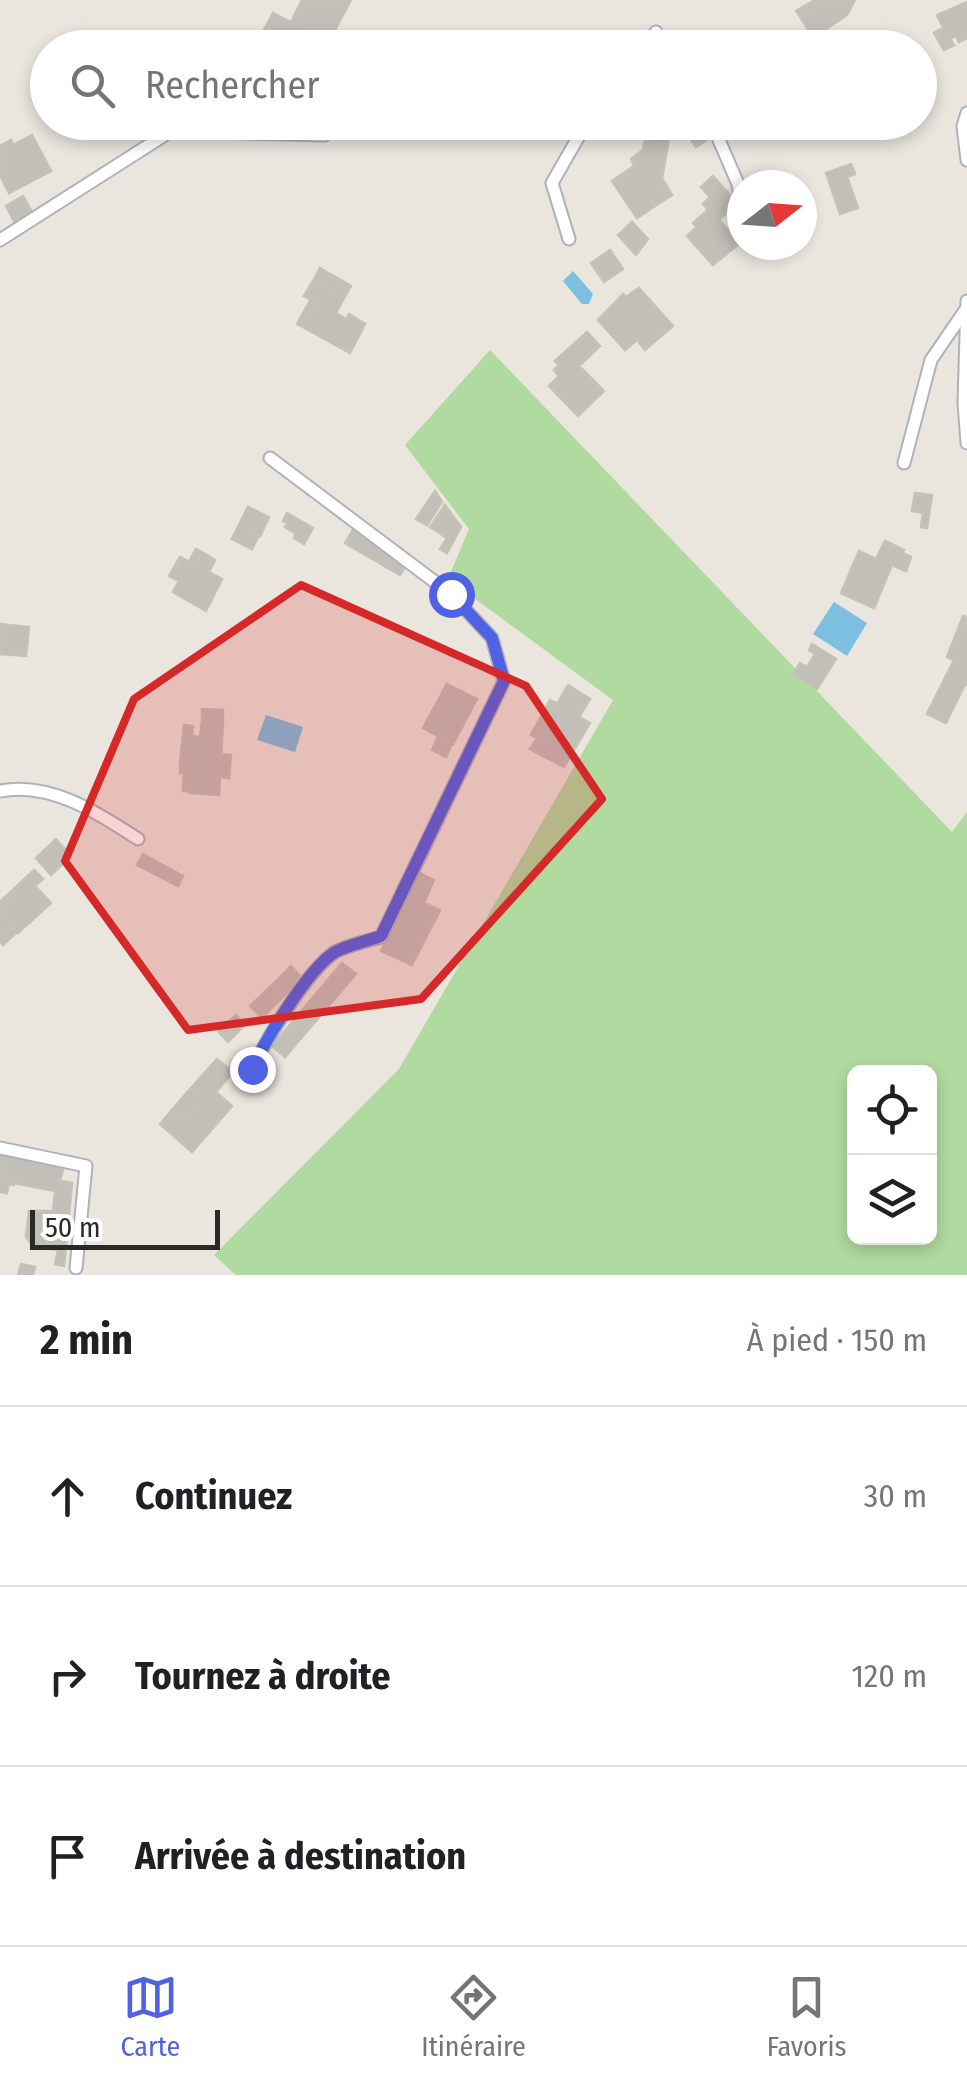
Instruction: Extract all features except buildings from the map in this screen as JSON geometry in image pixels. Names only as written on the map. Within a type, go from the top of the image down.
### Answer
[{"type":"lane","points":[[967,113],[963,126],[967,160]]},
{"type":"lane","points":[[0,240],[159,140]]},
{"type":"lane","points":[[570,239],[552,183],[577,140]]},
{"type":"lane","points":[[719,140],[732,170]]},
{"type":"lane","points":[[966,305],[967,444]]},
{"type":"lane","points":[[904,463],[931,360],[966,305]]},
{"type":"lane","points":[[252,1069],[266,1041],[318,969],[336,952],[381,936],[504,681],[492,638],[451,594],[270,458]]},
{"type":"lane","points":[[0,791],[42,790],[100,814],[138,838]]},
{"type":"lane","points":[[0,1148],[86,1166],[76,1268]]},
{"type":"highlighted area","points":[[301,585],[526,686],[602,799],[421,999],[188,1030],[65,861],[134,699]]},
{"type":"green space","points":[[490,350],[952,832],[967,812],[967,1275],[236,1275],[214,1255],[399,1069],[613,700],[448,579],[469,529],[405,445]]},
{"type":"water","points":[[573,271],[593,294],[589,304],[582,304],[563,281]]},
{"type":"water","points":[[834,602],[867,623],[847,656],[813,634]]},
{"type":"water","points":[[266,715],[303,727],[295,752],[257,740]]},
{"type":"route","points":[[252,1069],[266,1041],[318,969],[336,952],[381,936],[504,681],[492,638],[451,594]]}]
